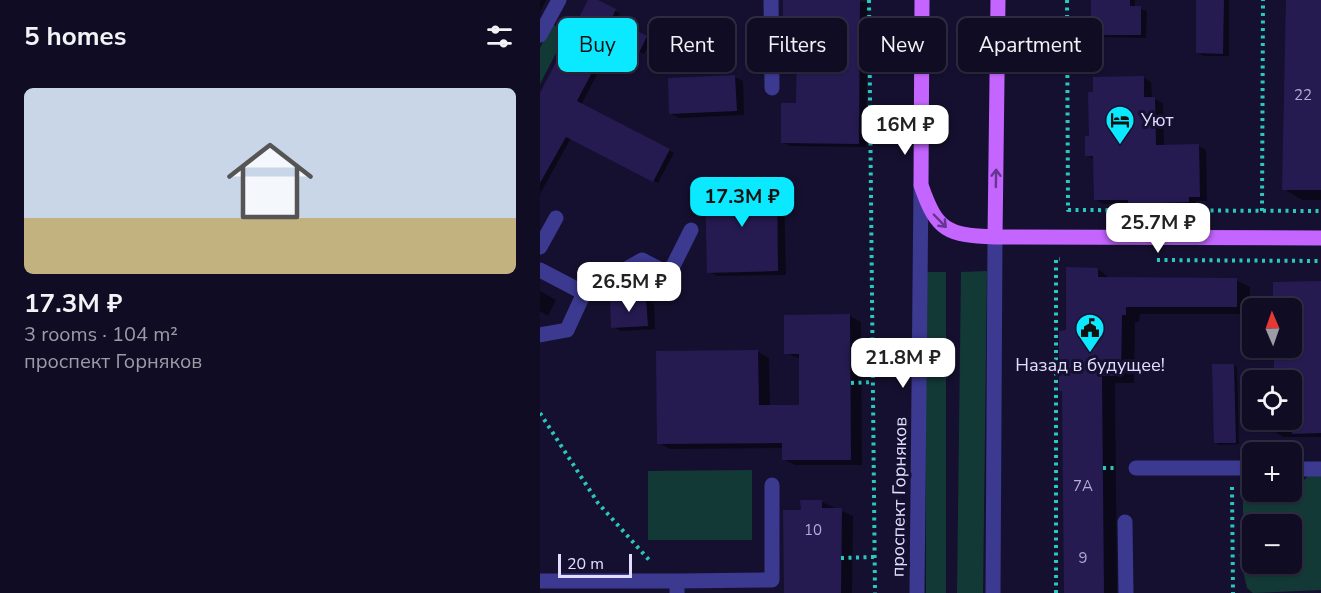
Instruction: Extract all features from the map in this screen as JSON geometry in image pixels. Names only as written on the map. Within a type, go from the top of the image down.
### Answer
[{"type":"main road","name":"проспект Горняков","points":[[922,0],[921,185],[929,208],[941,225],[959,235],[995,237],[1321,238]]},
{"type":"main road","points":[[995,237],[998,0]]},
{"type":"street","points":[[540,35],[560,0]]},
{"type":"street","points":[[771,0],[772,88]]},
{"type":"street","name":"проспект Горняков","points":[[917,593],[921,185]]},
{"type":"street","points":[[540,247],[556,218]]},
{"type":"street","points":[[540,335],[567,330],[584,293],[642,260],[669,274],[691,230]]},
{"type":"street","points":[[993,593],[995,237]]},
{"type":"street","points":[[540,270],[584,293]]},
{"type":"street","points":[[1136,468],[1242,468]]},
{"type":"street","points":[[1302,468],[1321,469]]},
{"type":"street","points":[[540,581],[674,585],[772,580],[772,485]]},
{"type":"street","points":[[1125,522],[1126,593]]},
{"type":"path","points":[[868,0],[875,593]]},
{"type":"path","points":[[1067,0],[1068,210],[1321,211]]},
{"type":"path","points":[[1262,211],[1263,0]]},
{"type":"path","points":[[1056,593],[1058,358],[1056,259],[1067,259]]},
{"type":"path","points":[[1148,260],[1321,261]]},
{"type":"path","points":[[851,383],[872,382]]},
{"type":"path","points":[[540,412],[598,503],[674,585]]},
{"type":"path","points":[[1231,468],[1233,593]]},
{"type":"path","points":[[841,558],[874,557]]},
{"type":"green space","points":[[552,24],[558,27],[558,49],[540,84],[540,48]]},
{"type":"green space","points":[[987,271],[983,593],[957,593],[961,272]]},
{"type":"green space","points":[[925,272],[946,272],[946,593],[926,593]]},
{"type":"green space","points":[[752,470],[752,540],[648,540],[648,471]]},
{"type":"green space","points":[[1311,473],[1321,473],[1321,590],[1253,593],[1247,588],[1244,574],[1302,574],[1302,514],[1243,514],[1243,502],[1302,502],[1302,482]]},
{"type":"building","points":[[588,0],[598,0],[616,9],[612,18],[579,18]]},
{"type":"building","points":[[783,0],[860,0],[859,144],[781,143],[781,103],[796,103],[796,72],[847,72],[847,18],[783,18]]},
{"type":"building","points":[[1091,0],[1130,0],[1130,6],[1141,6],[1141,35],[1102,35],[1102,18],[1091,18]]},
{"type":"building","points":[[1196,0],[1224,0],[1223,54],[1196,53]]},
{"type":"building","points":[[1286,0],[1321,0],[1321,190],[1282,190]]},
{"type":"building","points":[[637,31],[647,36],[639,53],[637,52]]},
{"type":"building","points":[[558,58],[558,72],[592,72],[577,101],[670,149],[653,182],[566,137],[540,183],[540,93]]},
{"type":"building","points":[[735,75],[737,111],[669,114],[668,78]]},
{"type":"building","name":"Уют","points":[[1144,76],[1144,97],[1155,97],[1156,145],[1199,144],[1200,197],[1189,197],[1189,202],[1128,204],[1128,200],[1094,200],[1093,156],[1085,156],[1085,136],[1089,136],[1088,92],[1093,92],[1093,77]]},
{"type":"building","points":[[777,184],[778,271],[707,273],[705,186]]},
{"type":"building","name":"Назад в будущее!","points":[[1066,267],[1098,268],[1098,277],[1237,278],[1237,307],[1126,307],[1126,315],[1122,315],[1121,376],[1102,376],[1104,593],[1064,593],[1062,391],[1059,391],[1059,331],[1066,330]]},
{"type":"building","points":[[1321,281],[1321,433],[1292,434],[1292,430],[1302,430],[1302,370],[1274,370],[1274,358],[1302,358],[1302,298],[1273,298],[1273,282]]},
{"type":"building","points":[[646,298],[648,326],[611,328],[610,300]]},
{"type":"building","points":[[850,314],[851,460],[782,460],[782,443],[657,444],[656,351],[758,350],[759,405],[799,405],[799,354],[784,354],[784,315]]},
{"type":"building","points":[[1212,364],[1234,364],[1236,443],[1214,443]]},
{"type":"building","points":[[800,500],[822,500],[822,508],[842,508],[841,593],[784,593],[783,510],[801,510]]},
{"type":"place","name":"Уют","points":[[1120,146]]},
{"type":"place","name":"Назад в будущее!","points":[[1090,354]]}]
